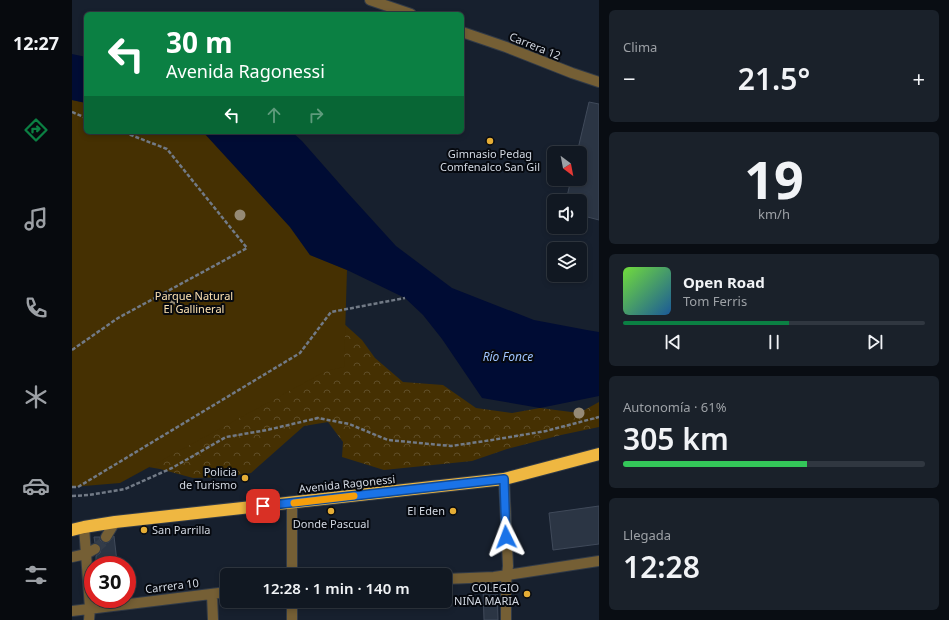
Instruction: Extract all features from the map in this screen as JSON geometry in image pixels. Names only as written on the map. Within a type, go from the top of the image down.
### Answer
[{"type":"highway","name":"Avenida Ragonessi","points":[[78,528],[115,522],[504,479],[599,454]]},
{"type":"street","points":[[370,0],[405,12]]},
{"type":"street","name":"Carrera 12","points":[[464,33],[599,82]]},
{"type":"street","points":[[504,479],[508,566],[506,576],[506,620]]},
{"type":"street","points":[[292,503],[292,568]]},
{"type":"street","points":[[106,537],[115,522]]},
{"type":"street","points":[[78,528],[86,554]]},
{"type":"street","points":[[72,556],[86,554],[95,549]]},
{"type":"street","points":[[452,579],[506,576],[599,561]]},
{"type":"street","name":"Carrera 10","points":[[136,603],[220,593]]},
{"type":"street","points":[[212,594],[213,620]]},
{"type":"street","points":[[89,620],[90,608]]},
{"type":"street","name":"Carrera 10","points":[[72,611],[90,608]]},
{"type":"street","points":[[292,608],[292,620]]},
{"type":"path","points":[[72,113],[84,117]]},
{"type":"path","points":[[72,350],[118,318],[246,248],[167,149],[128,134]]},
{"type":"path","points":[[72,487],[78,487],[300,353],[331,312],[405,298]]},
{"type":"path","points":[[72,496],[125,489],[172,468],[226,438],[318,418],[349,424],[388,440],[450,446],[546,431],[599,417]]},
{"type":"green space","name":"Parque Natural El Gallineral","points":[[72,100],[84,103],[84,134],[207,134],[290,227],[310,255],[347,270],[344,367],[326,371],[120,483],[72,487]]},
{"type":"green space","points":[[86,134],[89,134],[331,312],[362,340],[375,358],[403,382],[443,385],[476,408],[512,413],[540,408],[579,413],[599,402],[599,427],[507,449],[472,461],[384,470],[342,457],[343,442],[328,422],[304,426],[251,473],[227,477],[193,478],[160,469],[137,465]]},
{"type":"water","points":[[72,54],[84,57],[84,103],[72,100]]},
{"type":"water","name":"Río Fonce","points":[[205,134],[294,134],[396,246],[452,288],[534,320],[599,332],[599,396],[540,408],[482,398],[442,339],[423,315],[405,298],[347,270],[310,255],[290,227]]},
{"type":"building","points":[[589,102],[599,104],[599,220],[587,217],[587,194],[568,194],[569,186],[587,186],[587,146],[579,146]]},
{"type":"building","points":[[599,506],[599,544],[553,550],[549,513]]},
{"type":"building","points":[[114,536],[116,556],[96,556],[100,553],[101,549],[99,544],[95,543],[94,537],[100,537],[102,542],[109,542]]},
{"type":"building","points":[[483,588],[497,588],[498,620],[484,620]]},
{"type":"tunnel","points":[[95,549],[106,537]]},
{"type":"slow traffic","points":[[294,503],[354,496]]},
{"type":"place","name":"Gimnasio Pedag Comfenalco San Gil","points":[[490,141]]},
{"type":"place","name":"Policia de Turismo","points":[[245,478]]},
{"type":"place","name":"Donde Pascual","points":[[331,511]]},
{"type":"place","name":"El Eden","points":[[453,511]]},
{"type":"place","name":"San Parrilla","points":[[144,530]]},
{"type":"place","name":"COLEGIO NIÑA MARIA","points":[[527,594]]},
{"type":"route","points":[[263,506],[504,479],[506,537]]}]
